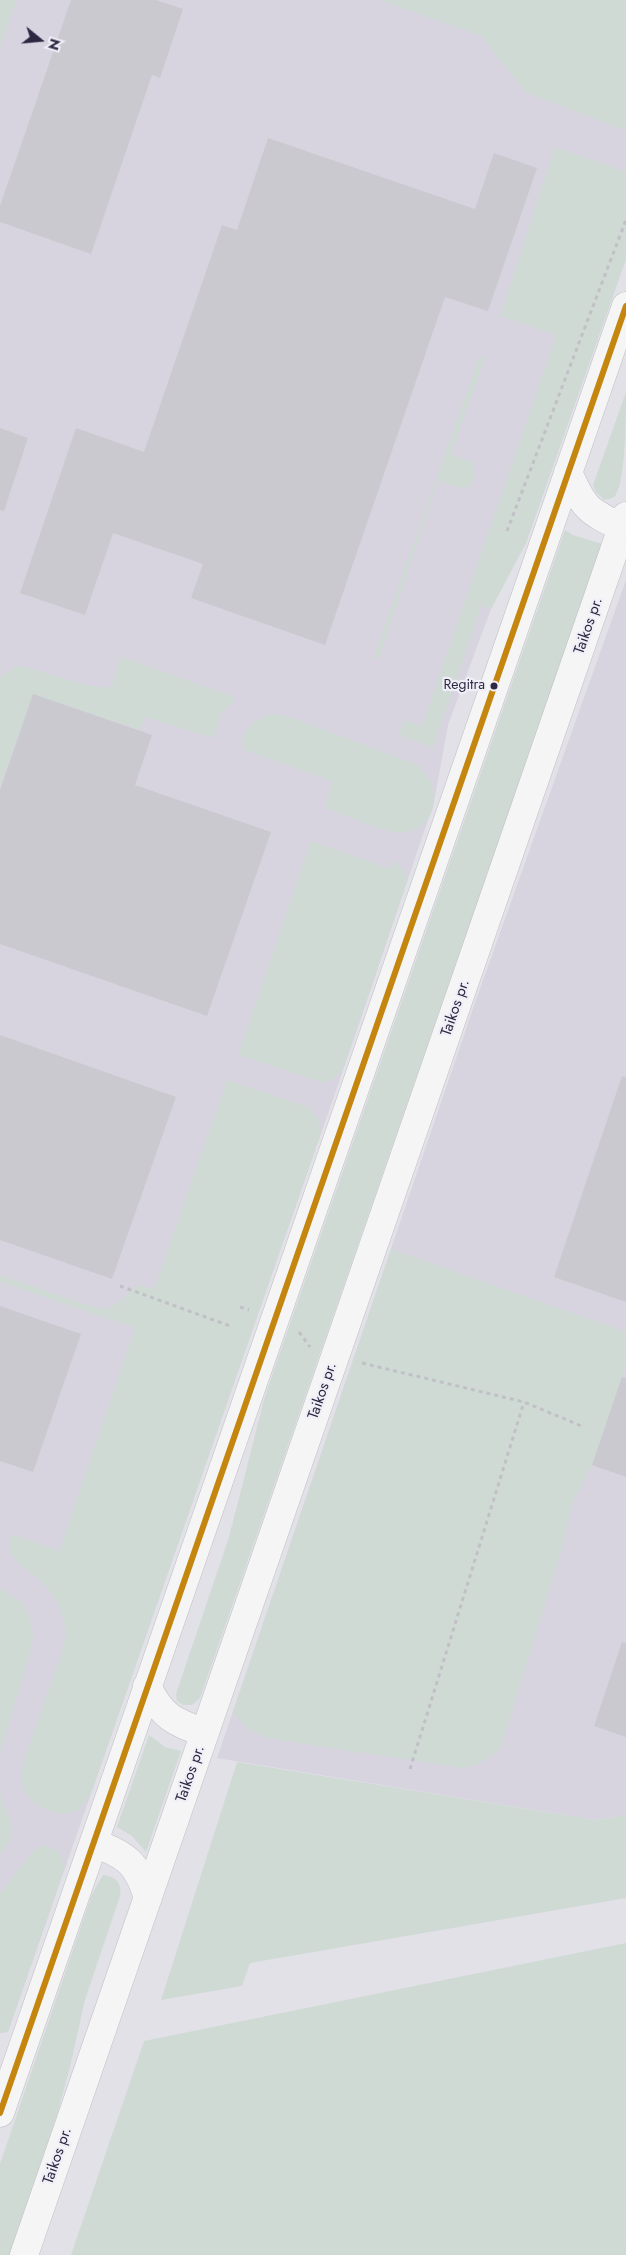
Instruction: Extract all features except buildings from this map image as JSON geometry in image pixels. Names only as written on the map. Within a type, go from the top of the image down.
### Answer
[{"type":"main road","points":[[0,2113],[626,306]]},
{"type":"main road","name":"Taikos pr.","points":[[24,2255],[624,521],[596,515],[578,497],[568,472]]},
{"type":"main road","points":[[147,1686],[154,1701],[165,1715],[177,1723],[205,1732]]},
{"type":"main road","points":[[94,1843],[118,1852],[129,1860],[142,1876],[148,1898]]},
{"type":"path","points":[[507,531],[626,220]]},
{"type":"path","points":[[120,1286],[233,1327]]},
{"type":"path","points":[[362,1363],[524,1402],[584,1427]]},
{"type":"path","points":[[410,1769],[524,1402]]},
{"type":"shaded area","points":[[0,0],[626,0],[626,259],[526,543],[491,609],[448,725],[434,802],[355,1036],[8,2032],[0,2033]]},
{"type":"shaded area","points":[[0,0],[17,0],[0,47]]},
{"type":"shaded area","points":[[380,0],[626,0],[626,131],[525,92],[481,36]]},
{"type":"shaded area","points":[[555,147],[626,172],[626,259],[526,543],[491,609],[482,605],[433,747],[399,736],[404,720],[422,726],[556,335],[500,316]]},
{"type":"shaded area","points":[[479,357],[485,358],[451,453],[473,463],[475,474],[471,486],[460,488],[438,481],[379,659],[374,657]]},
{"type":"shaded area","points":[[626,392],[625,447],[619,488],[615,496],[604,500],[596,492],[593,485]]},
{"type":"shaded area","points":[[565,530],[573,535],[602,544],[200,1698],[192,1705],[183,1705],[177,1701],[176,1694],[229,1537],[265,1396]]},
{"type":"shaded area","points":[[626,580],[626,1815],[595,1820],[217,1758],[476,1000]]},
{"type":"shaded area","points":[[123,657],[236,698],[221,714],[214,738],[145,717],[140,730],[33,694],[0,786],[0,677],[15,667],[22,666],[87,685],[107,688],[112,685],[119,659]]},
{"type":"shaded area","points":[[274,714],[287,716],[415,764],[425,773],[431,784],[434,796],[433,807],[429,817],[422,826],[411,831],[398,833],[325,808],[332,781],[244,750],[242,739],[247,729],[258,719]]},
{"type":"shaded area","points":[[311,841],[391,869],[395,861],[400,865],[408,879],[343,1069],[334,1078],[321,1082],[238,1055]]},
{"type":"shaded area","points":[[227,1080],[308,1107],[317,1117],[321,1133],[92,1791],[81,1807],[74,1811],[67,1813],[51,1812],[37,1804],[26,1793],[22,1785],[22,1772],[24,1759],[63,1649],[64,1624],[58,1604],[51,1592],[13,1557],[9,1543],[11,1534],[59,1551],[135,1328],[0,1282],[0,1275],[99,1309],[115,1305],[136,1285],[154,1289]]},
{"type":"shaded area","points":[[391,1249],[626,1332],[626,1366],[592,1465],[573,1502],[562,1549],[500,1750],[478,1764],[461,1768],[267,1738],[249,1730],[233,1712]]},
{"type":"shaded area","points":[[0,1589],[21,1601],[30,1618],[33,1636],[30,1654],[0,1753]]},
{"type":"shaded area","points":[[149,1735],[165,1747],[181,1751],[146,1852],[132,1836],[117,1827]]},
{"type":"shaded area","points":[[237,1762],[595,1820],[626,1815],[626,1898],[250,1963],[242,1986],[161,2000]]},
{"type":"shaded area","points":[[0,1793],[12,1824],[12,1830],[11,1837],[0,1855]]},
{"type":"shaded area","points":[[40,1846],[48,1846],[59,1852],[65,1867],[8,2032],[0,2033],[0,1893],[34,1850]]},
{"type":"shaded area","points":[[103,1875],[112,1877],[117,1881],[120,1888],[120,1896],[85,2000],[57,2115],[9,2255],[0,2255],[0,2164],[92,1894]]},
{"type":"shaded area","points":[[626,1943],[626,2255],[71,2255],[144,2041]]},
{"type":"transit line","points":[[0,2113],[626,306]]},
{"type":"place","name":"Regitra","points":[[494,686]]}]
